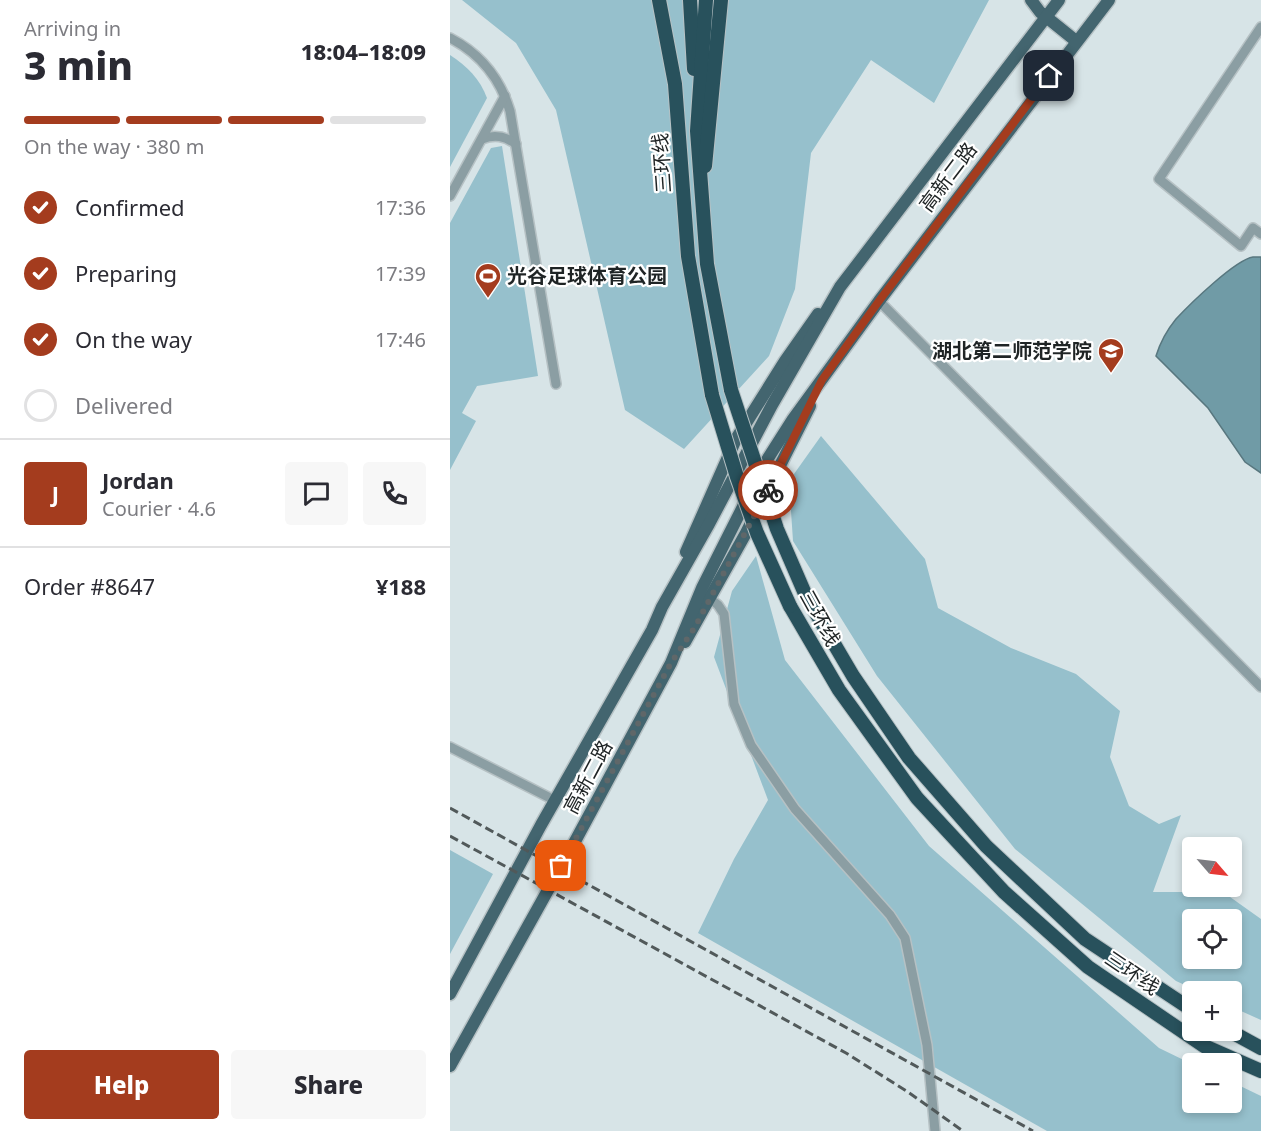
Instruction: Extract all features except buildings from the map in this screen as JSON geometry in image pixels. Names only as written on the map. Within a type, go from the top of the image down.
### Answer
[{"type":"highway","name":"三环线","points":[[659,0],[675,84],[688,256],[712,395],[757,533],[790,606],[838,690],[917,798],[1004,892],[1088,967],[1204,1046],[1261,1071]]},
{"type":"highway","points":[[701,192],[708,146],[721,0]]},
{"type":"highway","points":[[690,1],[697,131]]},
{"type":"highway","name":"三环线","points":[[706,4],[697,131],[707,264],[731,390],[777,530],[807,596],[853,676],[909,758],[986,846],[1085,939],[1182,1003]]},
{"type":"highway","points":[[1242,1034],[1261,1040]]},
{"type":"highway","points":[[1242,1037],[1261,1048]]},
{"type":"main road","points":[[1031,0],[1046,17],[1076,41]]},
{"type":"main road","name":"高新二路","points":[[450,994],[652,630],[662,607],[772,405],[840,287],[1059,0]]},
{"type":"main road","name":"高新二路","points":[[671,663],[702,588],[754,484],[793,419],[879,301],[1108,0]]},
{"type":"main road","name":"高新二路","points":[[450,1066],[671,663],[695,627],[746,533],[822,380]]},
{"type":"street","points":[[1261,27],[1159,179],[1241,246],[1253,228],[1261,234]]},
{"type":"street","points":[[450,38],[481,59],[505,96],[516,144],[556,384]]},
{"type":"street","points":[[450,196],[505,96]]},
{"type":"street","points":[[482,139],[489,136],[502,136],[516,144]]},
{"type":"street","points":[[879,301],[1261,687]]},
{"type":"street","points":[[709,598],[724,614],[734,704],[752,745],[795,809],[890,915],[905,938],[927,1045],[935,1131]]},
{"type":"street","points":[[450,747],[556,801]]},
{"type":"shaded area","points":[[462,0],[989,0],[934,103],[871,60],[811,153],[795,289],[769,356],[684,449],[625,410],[556,110],[516,43]]},
{"type":"shaded area","points":[[450,55],[472,73],[487,98],[450,167]]},
{"type":"shaded area","name":"光谷足球体育公园","points":[[502,146],[538,376],[477,386],[462,413],[476,421],[450,470],[450,223],[491,148]]},
{"type":"shaded area","points":[[1253,257],[1261,257],[1261,473],[1245,462],[1208,408],[1156,356],[1176,319],[1224,274]]},
{"type":"shaded area","points":[[821,436],[925,559],[938,608],[1011,648],[1076,674],[1120,711],[1110,757],[1129,806],[1159,824],[1181,815],[1153,892],[1182,892],[1182,897],[1230,897],[1261,919],[1261,1020],[1242,1011],[1242,981],[1182,981],[1182,984],[1176,981],[1015,849],[877,676],[793,541],[789,481]]},
{"type":"shaded area","points":[[756,556],[785,660],[929,846],[1159,1048],[1182,1059],[1182,1113],[1242,1113],[1242,1087],[1261,1096],[1261,1131],[1047,1131],[698,933],[734,859],[768,800],[714,657],[732,591]]},
{"type":"shaded area","points":[[450,850],[493,874],[450,954]]},
{"type":"railway","points":[[450,808],[1033,1131]]},
{"type":"railway","points":[[450,836],[846,1053],[908,1092],[963,1131]]},
{"type":"way so far","points":[[561,866],[671,663],[695,627],[768,490]]},
{"type":"place","name":"光谷足球体育公园","points":[[488,299]]},
{"type":"place","name":"湖北第二师范学院","points":[[1111,374]]},
{"type":"route","points":[[768,490],[822,380],[1049,76]]}]
